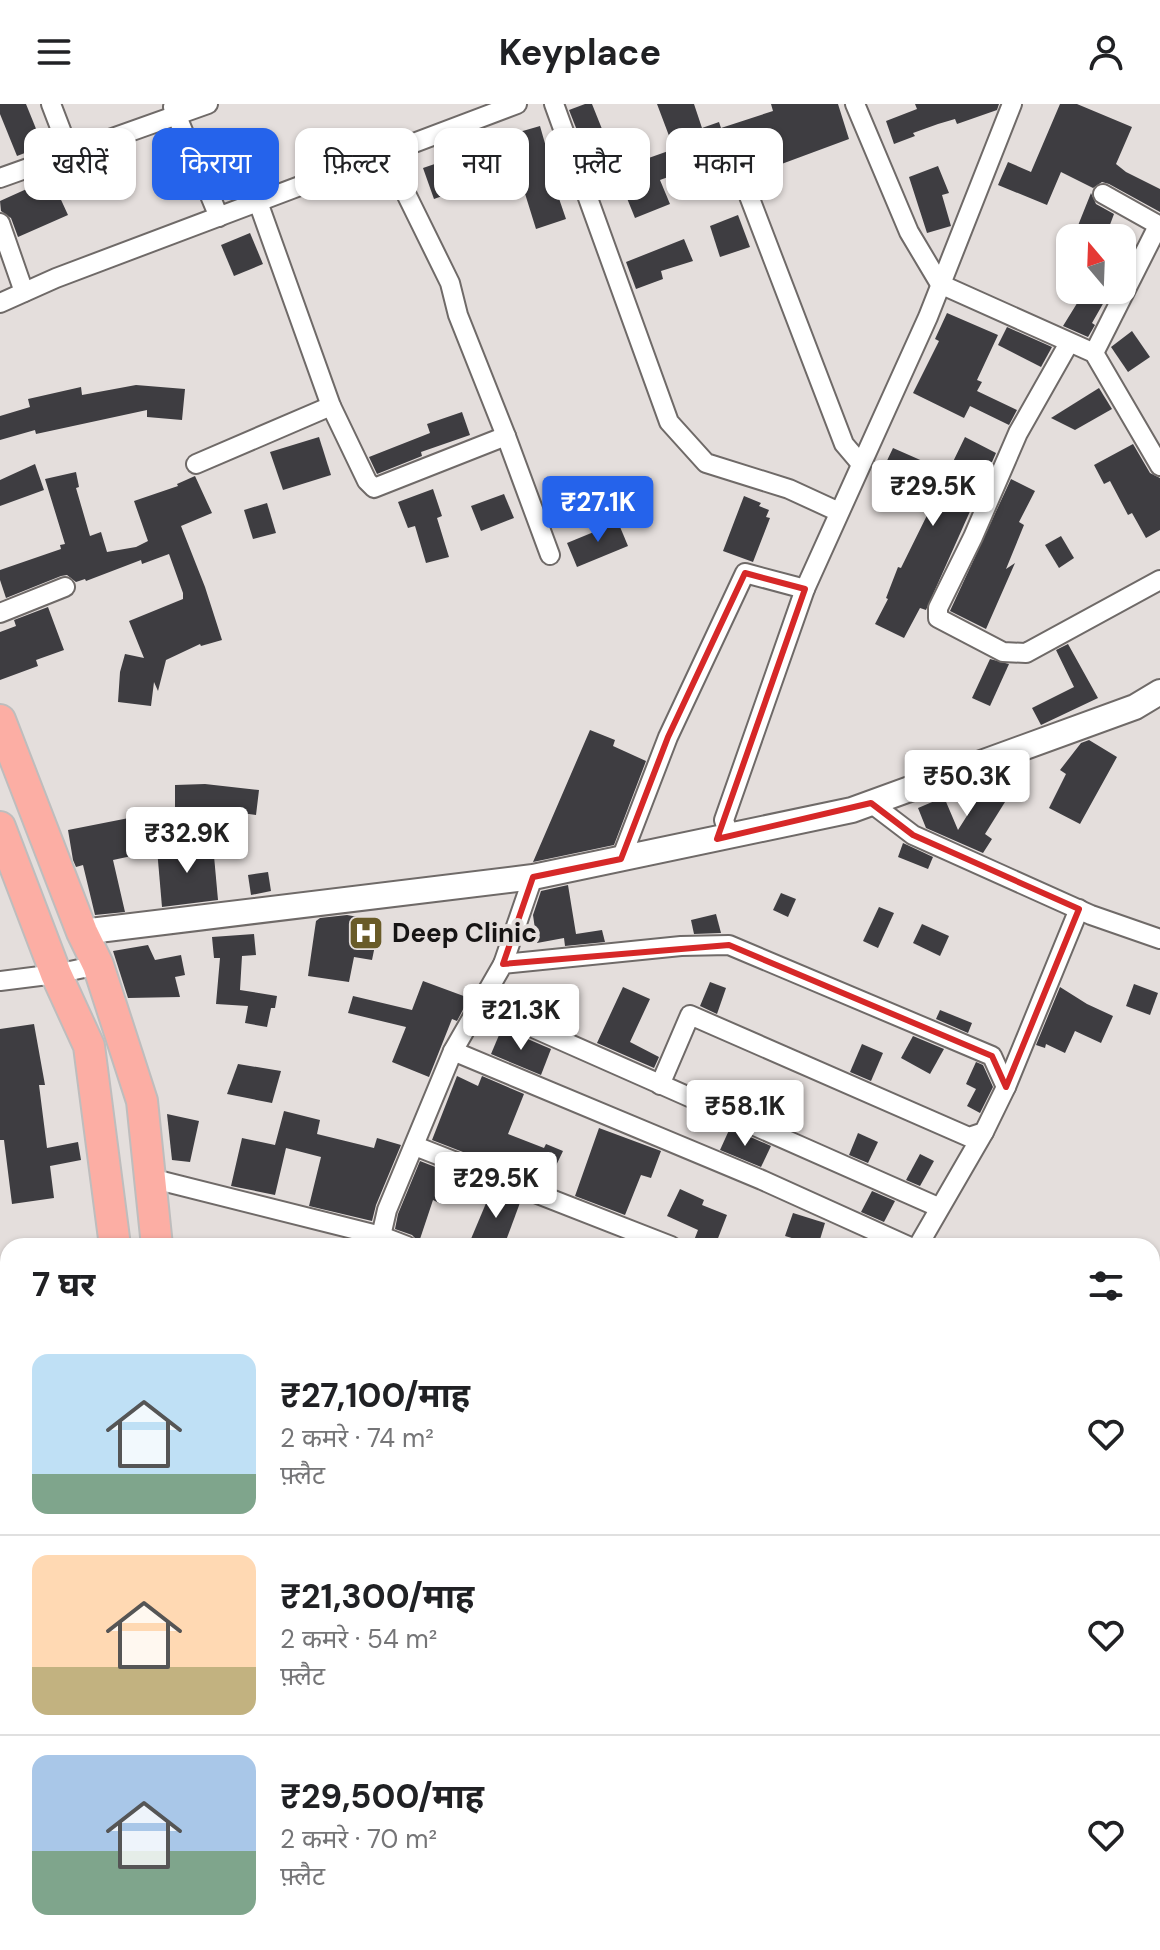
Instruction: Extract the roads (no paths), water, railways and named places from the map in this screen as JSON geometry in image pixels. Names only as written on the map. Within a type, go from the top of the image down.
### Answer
[{"type":"main road","points":[[0,720],[82,932],[98,965],[142,1101],[156,1238]]},
{"type":"main road","points":[[0,827],[56,974],[89,1046],[114,1238]]},
{"type":"street","points":[[51,104],[60,128]]},
{"type":"street","points":[[128,128],[175,110],[208,104]]},
{"type":"street","points":[[418,141],[517,104]]},
{"type":"street","points":[[554,104],[669,422],[706,463],[789,489],[839,512]]},
{"type":"street","points":[[855,104],[909,232],[940,284],[1094,353],[1160,466]]},
{"type":"street","points":[[729,836],[724,820],[805,589],[940,284],[1009,107]]},
{"type":"street","points":[[175,110],[219,217]]},
{"type":"street","points":[[0,178],[24,169]]},
{"type":"street","points":[[0,303],[295,188]]},
{"type":"street","points":[[1094,353],[1159,226],[1103,194]]},
{"type":"street","points":[[409,200],[450,283],[458,315],[550,555]]},
{"type":"street","points":[[751,200],[844,444],[861,464]]},
{"type":"street","points":[[258,202],[331,406],[367,481],[374,488],[506,436]]},
{"type":"street","points":[[0,223],[24,292]]},
{"type":"street","points":[[1069,343],[1018,433],[938,608],[938,618],[1003,652],[1026,653],[1160,580]]},
{"type":"street","points":[[196,464],[331,406]]},
{"type":"street","points":[[621,859],[668,737],[745,573],[805,589]]},
{"type":"street","points":[[0,613],[65,587]]},
{"type":"street","points":[[82,932],[533,877],[852,810],[1135,707],[1160,692]]},
{"type":"street","points":[[871,803],[913,835],[1079,909],[1160,939]]},
{"type":"street","points":[[381,1236],[387,1210],[453,1051],[503,964],[533,877]]},
{"type":"street","points":[[922,1238],[984,1132],[1006,1087],[1079,909]]},
{"type":"street","points":[[503,964],[681,946],[729,945],[992,1056],[1006,1087]]},
{"type":"street","points":[[0,981],[98,965]]},
{"type":"street","points":[[479,1004],[938,1207]]},
{"type":"street","points":[[660,1085],[690,1015],[969,1137],[984,1132]]},
{"type":"street","points":[[453,1051],[762,1180],[890,1238]]},
{"type":"street","points":[[415,1146],[651,1238]]},
{"type":"street","points":[[150,1178],[386,1238]]},
{"type":"place","name":"Deep Clinic","points":[[366,933]]}]
